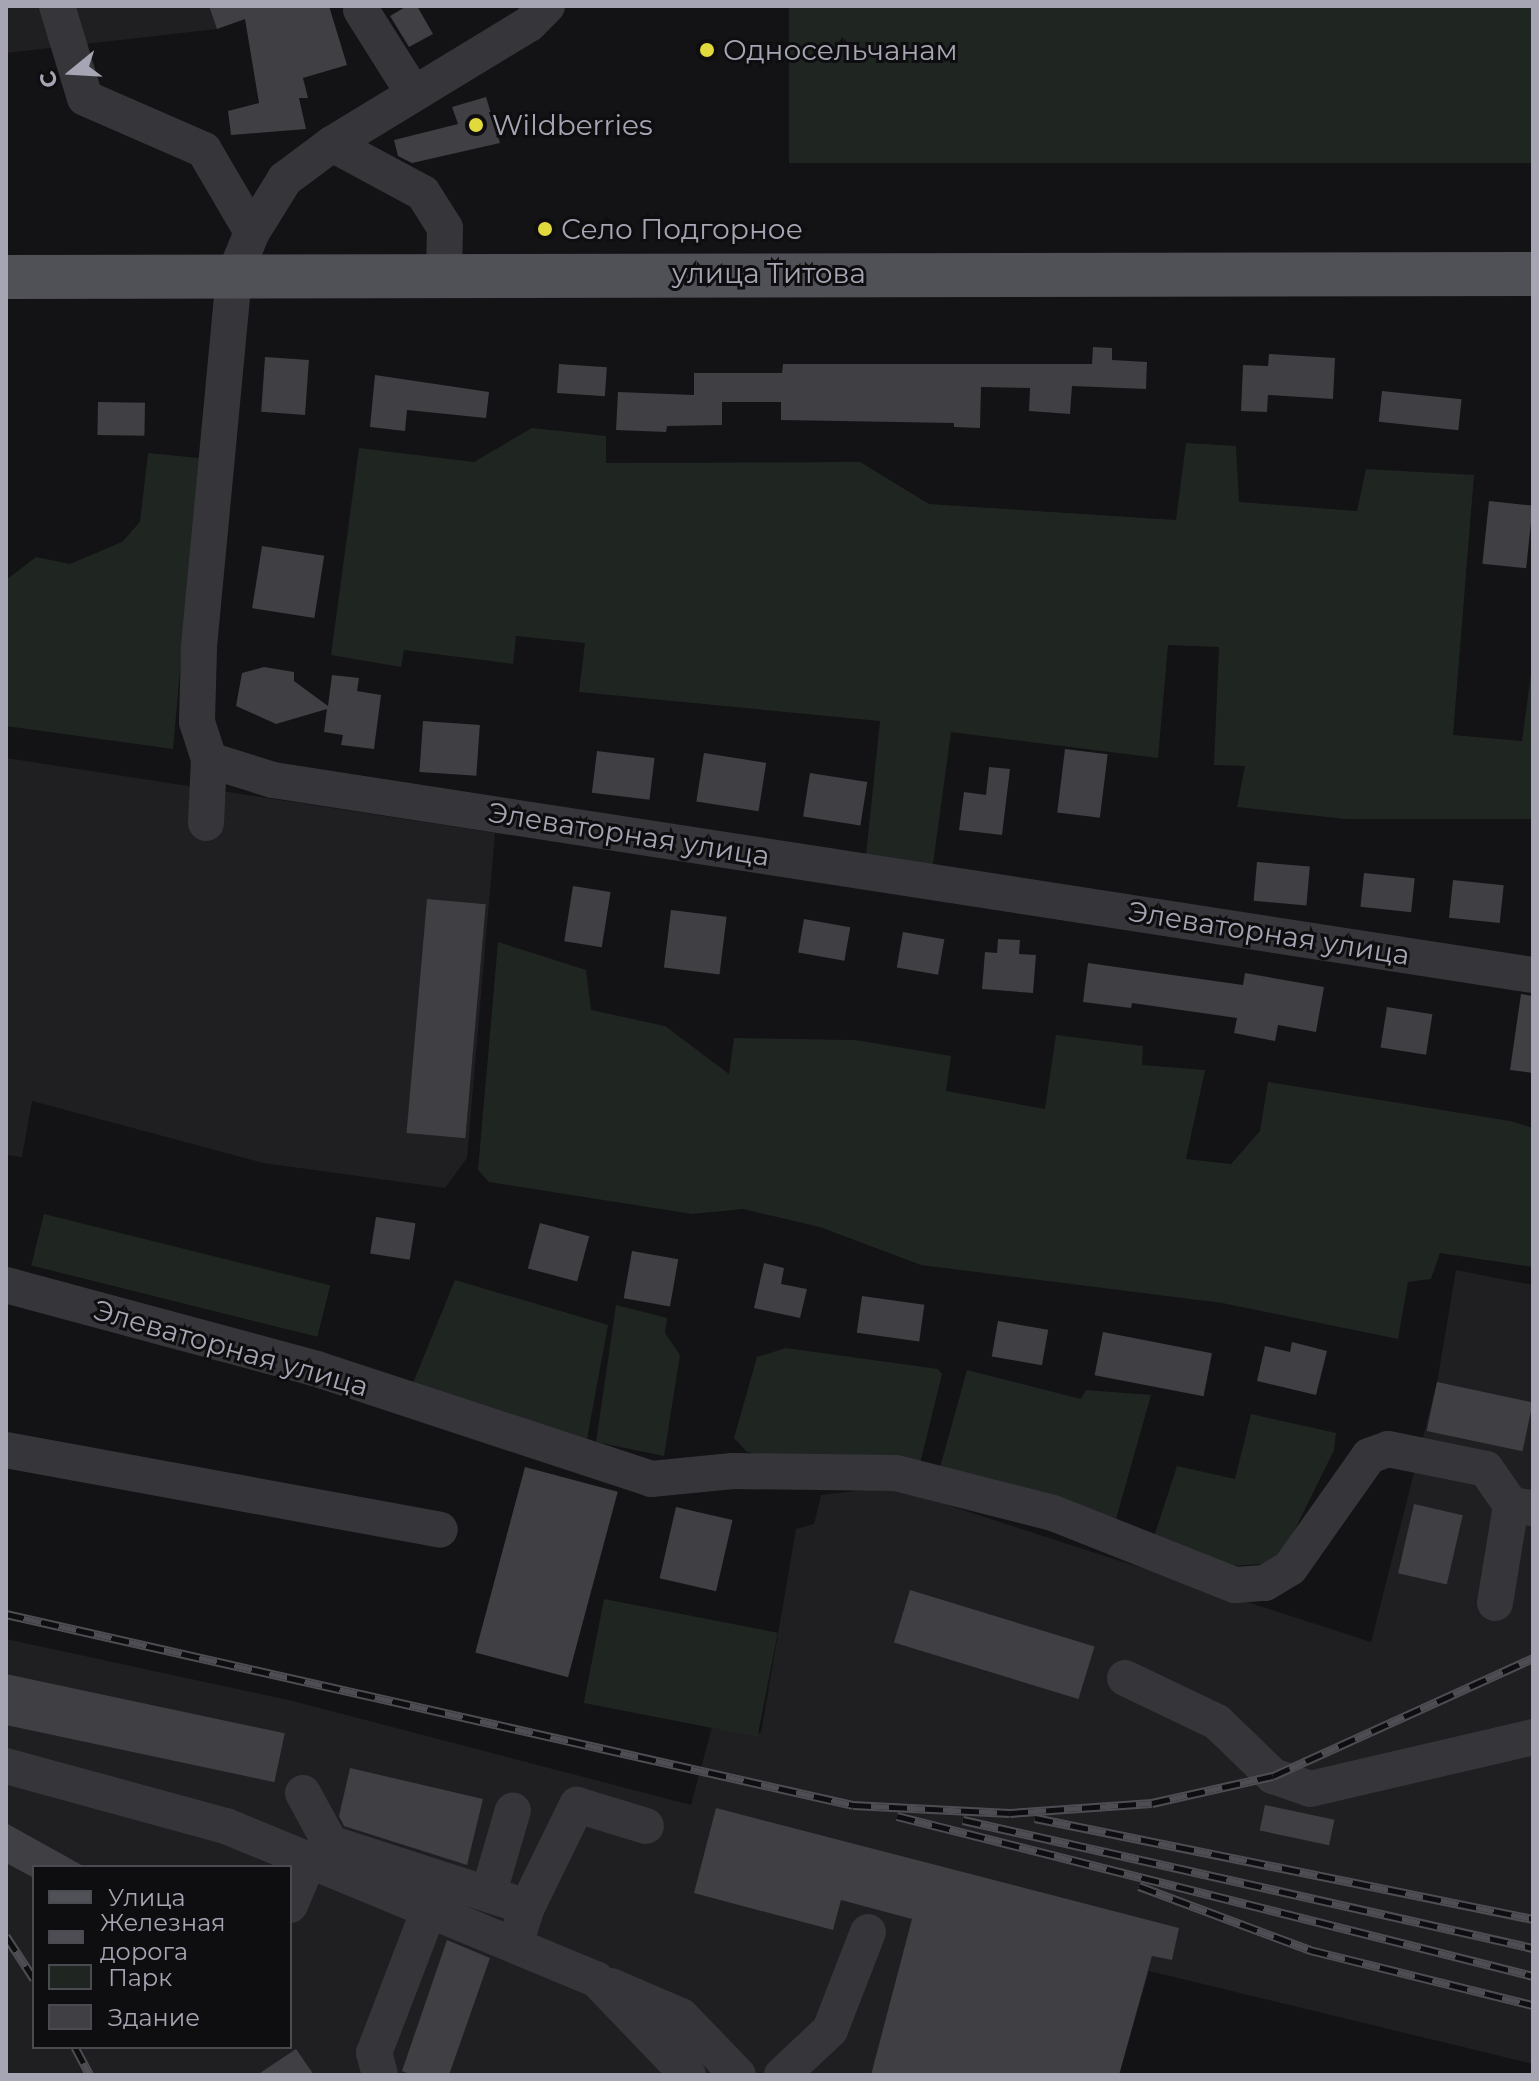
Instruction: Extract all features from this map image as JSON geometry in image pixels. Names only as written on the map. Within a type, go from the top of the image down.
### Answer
[{"type":"main road","name":"улица Титова","points":[[6,277],[1533,274]]},
{"type":"street","points":[[57,6],[85,98],[204,150],[252,232]]},
{"type":"street","points":[[206,823],[209,760],[197,722],[199,649],[234,276],[252,232],[285,179],[332,144],[529,24],[547,6]]},
{"type":"street","points":[[361,10],[414,94]]},
{"type":"street","points":[[332,144],[423,193],[445,228],[444,274]]},
{"type":"street","name":"Элеваторная улица","points":[[209,760],[273,780],[1533,975]]},
{"type":"street","name":"Элеваторная улица","points":[[6,1285],[317,1369],[651,1479],[733,1471],[896,1473],[1053,1513],[1235,1585],[1265,1583],[1290,1568],[1369,1456],[1388,1449],[1486,1469],[1522,1507]]},
{"type":"street","points":[[6,1450],[440,1530]]},
{"type":"street","points":[[1495,1603],[1522,1507]]},
{"type":"street","points":[[1125,1678],[1217,1722],[1273,1776],[1310,1789],[1533,1737]]},
{"type":"street","points":[[6,1766],[226,1826],[596,1979],[681,2016],[738,2075]]},
{"type":"street","points":[[303,1793],[330,1843],[489,1892],[527,1907]]},
{"type":"street","points":[[515,1945],[527,1907],[577,1805],[646,1826]]},
{"type":"street","points":[[489,1892],[513,1810]]},
{"type":"street","points":[[292,1900],[309,1860]]},
{"type":"street","points":[[380,2075],[374,2053],[429,1910]]},
{"type":"street","points":[[782,2075],[830,2030],[868,1932]]},
{"type":"street","points":[[596,1979],[688,2075]]},
{"type":"shaded area","points":[[6,6],[281,6],[217,29],[6,53]]},
{"type":"shaded area","points":[[6,758],[495,833],[467,1158],[445,1188],[263,1163],[32,1101],[22,1157],[6,1155]]},
{"type":"shaded area","points":[[1456,1270],[1533,1285],[1533,2064],[1149,1971],[1119,2075],[6,2075],[6,1639],[293,1701],[691,1805],[712,1727],[761,1733],[796,1529],[814,1524],[821,1495],[892,1487],[1371,1642],[1437,1382]]},
{"type":"green space","points":[[789,6],[1533,6],[1533,163],[789,163]]},
{"type":"green space","points":[[532,428],[606,436],[606,463],[860,462],[929,504],[1176,520],[1186,443],[1236,446],[1239,502],[1357,511],[1366,469],[1474,475],[1453,735],[1522,741],[1533,659],[1533,819],[1345,819],[1237,807],[1245,766],[1214,765],[1219,647],[1168,645],[1158,758],[951,732],[933,864],[866,855],[880,721],[579,692],[585,643],[516,636],[513,664],[404,650],[401,667],[331,655],[359,448],[474,462]]},
{"type":"green space","points":[[148,453],[199,458],[173,749],[6,726],[6,580],[36,557],[70,564],[122,542],[140,522]]},
{"type":"green space","points":[[498,942],[586,970],[591,1010],[665,1026],[729,1074],[734,1038],[855,1040],[951,1056],[946,1091],[1045,1109],[1056,1035],[1143,1046],[1142,1065],[1205,1070],[1186,1159],[1231,1164],[1260,1131],[1268,1082],[1510,1121],[1533,1128],[1533,1267],[1440,1253],[1431,1279],[1408,1282],[1398,1339],[1222,1303],[921,1265],[820,1227],[743,1209],[692,1214],[489,1182],[478,1170]]},
{"type":"green space","points":[[44,1214],[330,1285],[317,1337],[31,1265]]},
{"type":"green space","points":[[455,1280],[608,1325],[587,1439],[413,1383]]},
{"type":"green space","points":[[616,1305],[667,1318],[665,1333],[680,1355],[664,1456],[596,1442]]},
{"type":"green space","points":[[786,1348],[938,1369],[942,1374],[920,1464],[777,1462],[746,1451],[734,1438],[757,1357]]},
{"type":"green space","points":[[967,1370],[1081,1399],[1086,1390],[1151,1395],[1116,1519],[939,1471]]},
{"type":"green space","points":[[1251,1414],[1336,1433],[1334,1450],[1284,1552],[1262,1564],[1230,1566],[1153,1540],[1177,1466],[1235,1479]]},
{"type":"green space","points":[[604,1599],[778,1633],[758,1737],[584,1703]]},
{"type":"building","points":[[209,6],[329,6],[347,65],[303,78],[308,98],[299,98],[306,129],[231,135],[228,111],[259,103],[245,19],[217,29]]},
{"type":"building","points":[[407,6],[417,6],[433,34],[409,47],[390,16]]},
{"type":"building","points":[[486,97],[500,143],[412,163],[398,156],[394,140],[458,124],[452,107]]},
{"type":"building","points":[[1093,347],[1112,348],[1112,360],[1147,362],[1146,389],[1072,386],[1070,414],[1029,411],[1030,388],[981,387],[980,428],[954,427],[954,423],[781,420],[781,402],[722,402],[722,425],[667,426],[666,432],[616,430],[618,392],[694,395],[694,373],[782,373],[783,364],[1092,364]]},
{"type":"building","points":[[1269,354],[1335,358],[1333,399],[1268,395],[1267,412],[1241,411],[1243,365],[1268,366]]},
{"type":"building","points":[[265,357],[309,360],[305,415],[261,412]]},
{"type":"building","points":[[559,364],[607,367],[605,396],[557,393]]},
{"type":"building","points":[[375,375],[489,392],[486,418],[407,410],[405,431],[370,427]]},
{"type":"building","points":[[1382,391],[1462,399],[1458,430],[1379,422]]},
{"type":"building","points":[[98,402],[145,403],[144,436],[97,435]]},
{"type":"building","points":[[1489,501],[1533,506],[1526,568],[1482,564]]},
{"type":"building","points":[[262,546],[324,556],[314,618],[252,608]]},
{"type":"building","points":[[264,667],[294,672],[294,681],[328,706],[332,675],[359,678],[357,691],[381,695],[374,749],[341,745],[343,735],[324,732],[327,709],[276,724],[236,706],[242,673]]},
{"type":"building","points":[[423,721],[480,725],[476,776],[419,772]]},
{"type":"building","points":[[1065,749],[1108,754],[1100,818],[1057,813]]},
{"type":"building","points":[[597,751],[655,758],[649,800],[592,793]]},
{"type":"building","points":[[704,753],[766,763],[759,811],[696,801]]},
{"type":"building","points":[[989,767],[1010,769],[1002,835],[959,830],[964,792],[986,795]]},
{"type":"building","points":[[810,773],[867,782],[860,826],[803,816]]},
{"type":"building","points":[[1257,862],[1310,867],[1306,905],[1254,901]]},
{"type":"building","points":[[1364,873],[1415,878],[1411,912],[1360,907]]},
{"type":"building","points":[[1453,880],[1504,885],[1500,923],[1449,918]]},
{"type":"building","points":[[573,886],[611,892],[602,947],[564,941]]},
{"type":"building","points":[[427,899],[486,904],[465,1138],[407,1133]]},
{"type":"building","points":[[671,910],[727,917],[720,974],[664,968]]},
{"type":"building","points":[[804,919],[850,927],[844,961],[798,952]]},
{"type":"building","points":[[903,932],[944,939],[938,975],[897,967]]},
{"type":"building","points":[[998,939],[1020,940],[1019,954],[1036,955],[1033,993],[982,989],[985,952],[997,953]]},
{"type":"building","points":[[1088,963],[1243,985],[1245,973],[1324,987],[1316,1032],[1278,1025],[1275,1041],[1234,1033],[1237,1018],[1132,1003],[1131,1008],[1083,1002]]},
{"type":"building","points":[[1521,994],[1533,996],[1533,1073],[1510,1070]]},
{"type":"building","points":[[1387,1007],[1432,1014],[1426,1055],[1381,1047]]},
{"type":"building","points":[[376,1217],[416,1223],[410,1260],[370,1254]]},
{"type":"building","points":[[540,1223],[589,1236],[577,1282],[528,1268]]},
{"type":"building","points":[[632,1251],[678,1259],[670,1306],[624,1298]]},
{"type":"building","points":[[764,1263],[784,1268],[781,1284],[807,1289],[800,1318],[754,1308]]},
{"type":"building","points":[[862,1296],[924,1305],[919,1341],[857,1333]]},
{"type":"building","points":[[998,1321],[1048,1330],[1042,1365],[992,1356]]},
{"type":"building","points":[[1103,1332],[1212,1353],[1204,1396],[1095,1375]]},
{"type":"building","points":[[1292,1342],[1327,1351],[1316,1395],[1257,1381],[1265,1346],[1290,1352]]},
{"type":"building","points":[[1437,1382],[1533,1402],[1522,1451],[1427,1431]]},
{"type":"building","points":[[525,1467],[618,1492],[568,1677],[475,1652]]},
{"type":"building","points":[[1414,1504],[1463,1515],[1447,1584],[1398,1573]]},
{"type":"building","points":[[676,1507],[733,1520],[716,1591],[660,1578]]},
{"type":"building","points":[[910,1590],[1095,1646],[1078,1699],[894,1643]]},
{"type":"building","points":[[6,1674],[285,1733],[274,1782],[6,1725]]},
{"type":"building","points":[[350,1768],[483,1799],[467,1865],[344,1826],[339,1816]]},
{"type":"building","points":[[1265,1805],[1334,1820],[1329,1845],[1260,1830]]},
{"type":"building","points":[[716,1808],[1179,1928],[1172,1960],[1152,1956],[1119,2075],[871,2075],[912,1919],[841,1900],[833,1930],[694,1893]]},
{"type":"building","points":[[6,1823],[81,1865],[32,1865],[32,1877],[6,1863]]},
{"type":"building","points":[[447,1940],[490,1958],[449,2075],[412,2075],[402,2071]]},
{"type":"building","points":[[296,2049],[314,2075],[257,2075]]},
{"type":"railway","points":[[6,1614],[853,1805],[1010,1813],[1152,1803],[1273,1776],[1533,1658]]},
{"type":"railway","points":[[897,1816],[1533,1976]]},
{"type":"railway","points":[[1035,1818],[1533,1919]]},
{"type":"railway","points":[[963,1820],[1533,1948]]},
{"type":"railway","points":[[1139,1886],[1310,1950],[1533,2005]]},
{"type":"railway","points":[[6,1936],[32,1976]]},
{"type":"railway","points":[[76,2049],[90,2075]]},
{"type":"place","name":"Односельчанам","points":[[707,50]]},
{"type":"place","name":"Wildberries","points":[[476,125]]},
{"type":"place","name":"Село Подгорное","points":[[545,229]]}]
